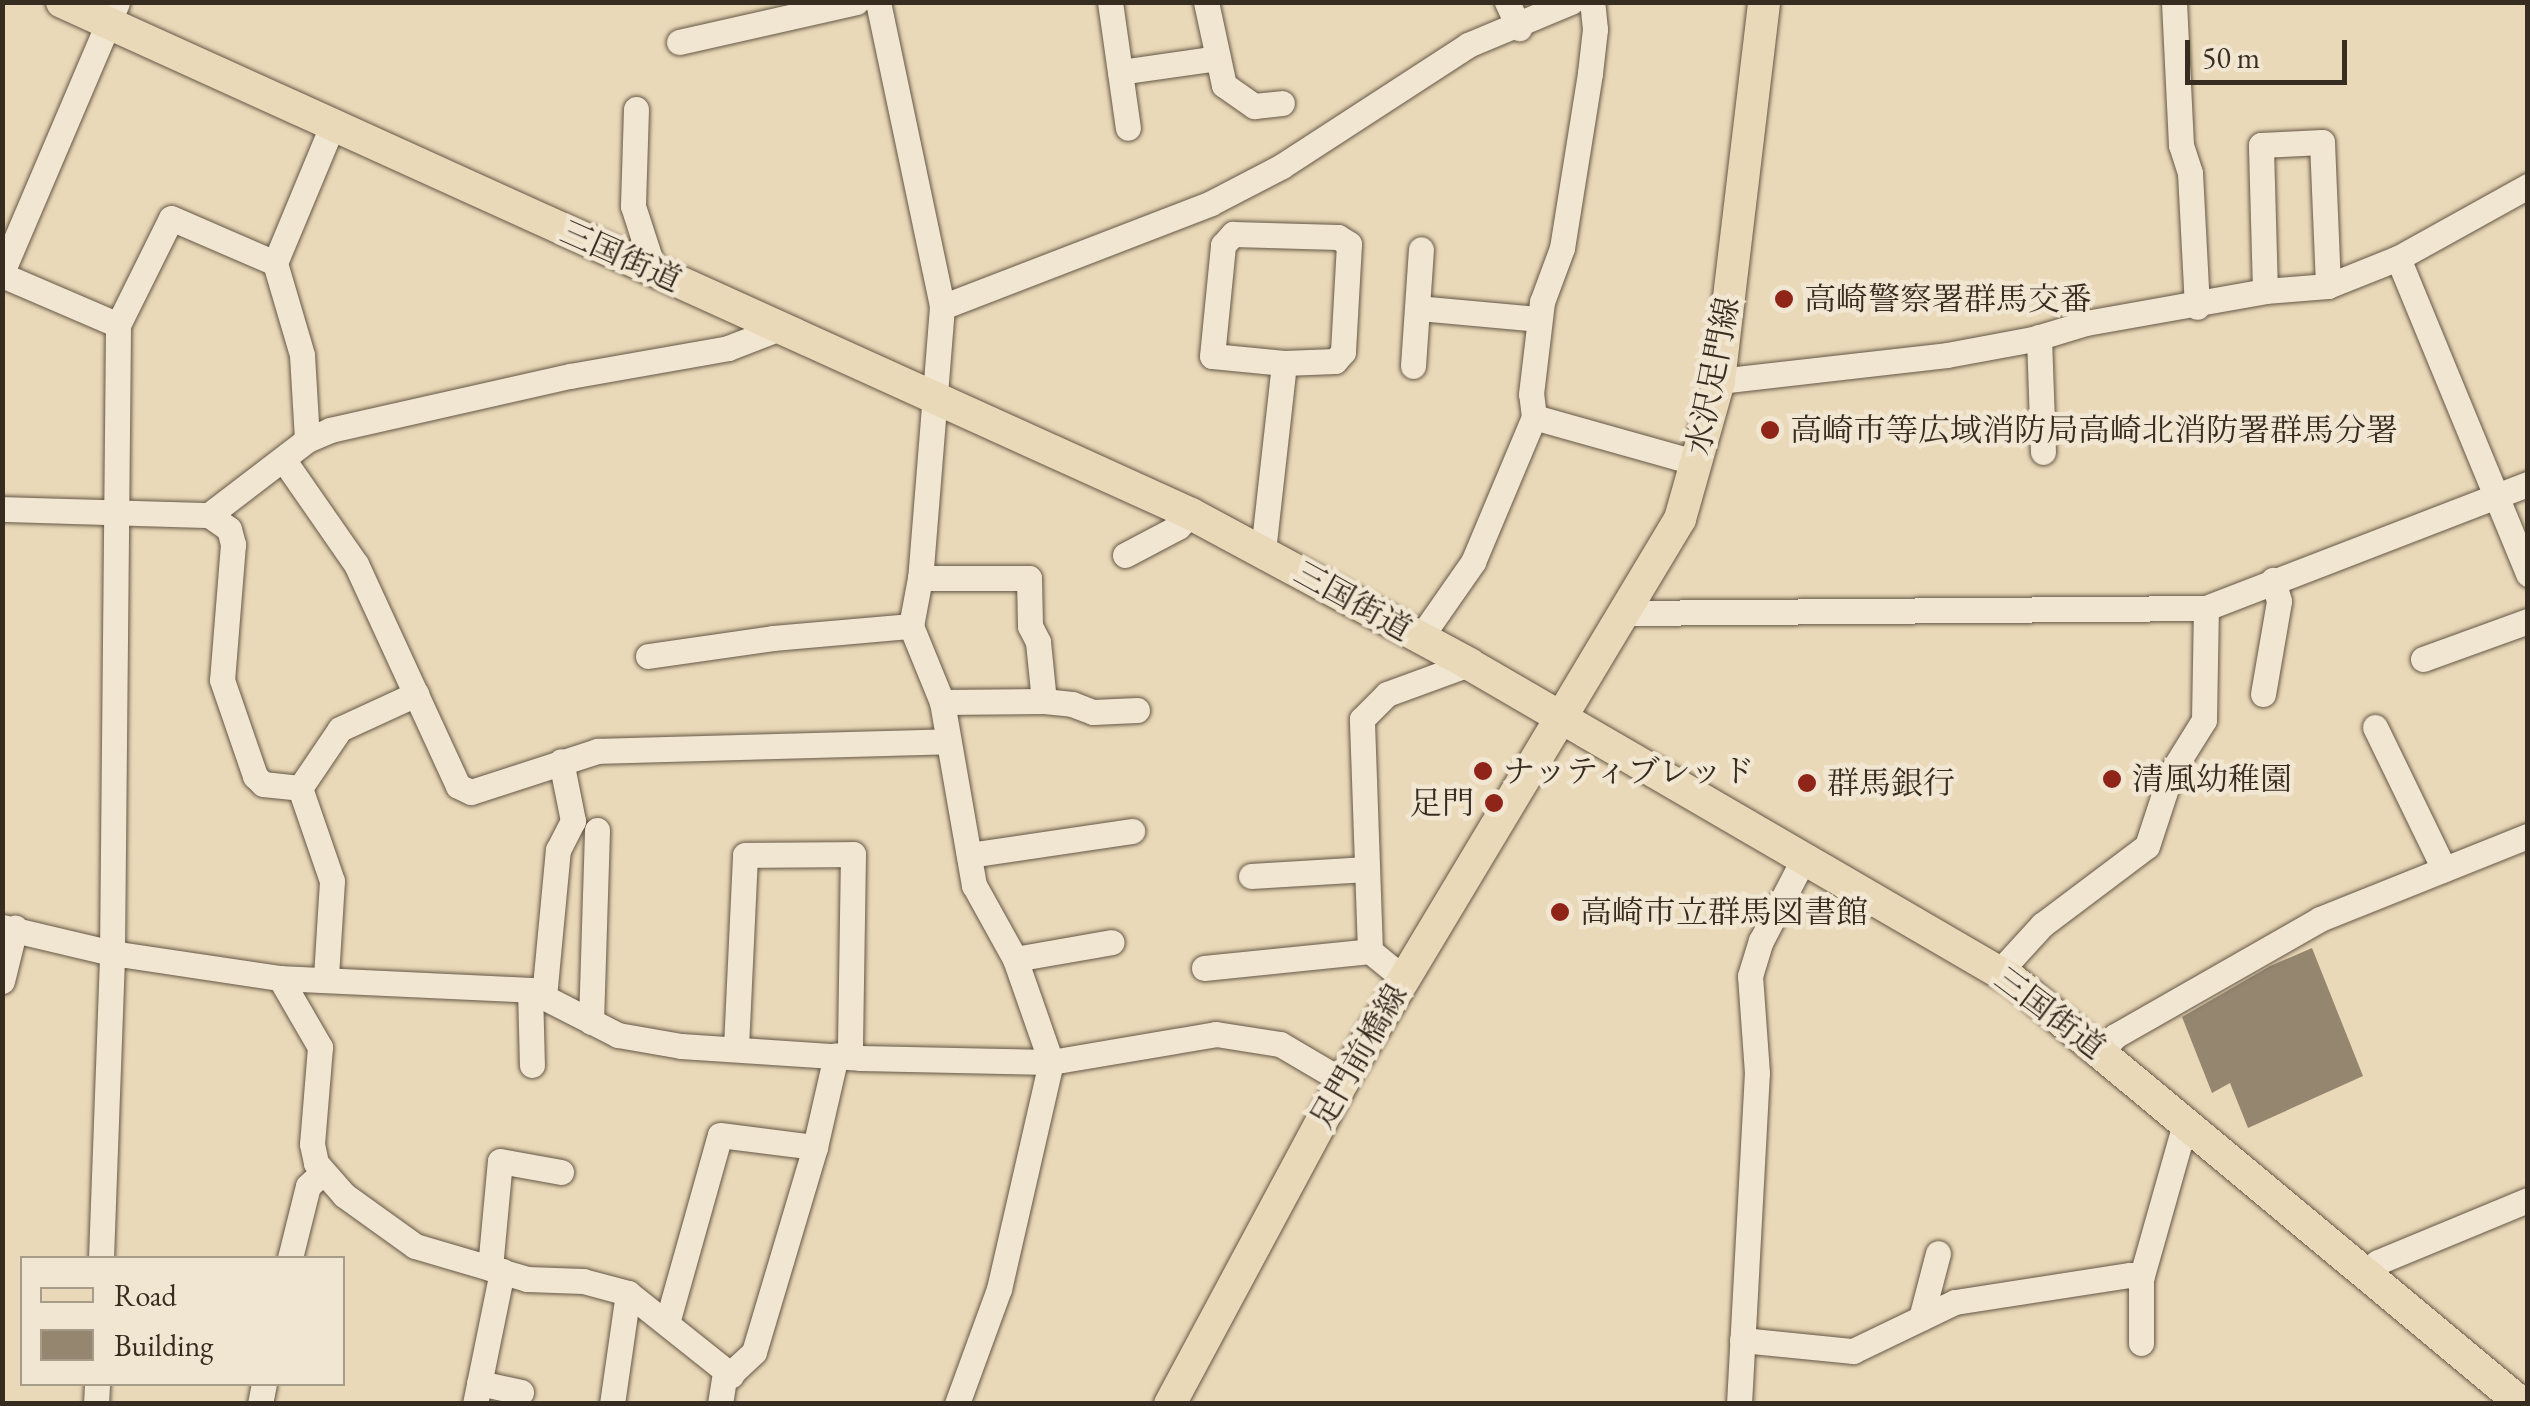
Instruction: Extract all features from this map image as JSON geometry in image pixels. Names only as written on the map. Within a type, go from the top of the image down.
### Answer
[{"type":"main road","name":"三国街道","points":[[62,2],[113,13],[332,126],[1191,514],[1469,664],[1999,972],[2186,1120],[2522,1404]]},
{"type":"main road","name":"水沢足門線","points":[[1558,715],[1680,519],[1698,463],[1719,381],[1764,2]]},
{"type":"main road","name":"足門前橋線","points":[[1170,1404],[1343,1081],[1558,715]]},
{"type":"street","points":[[680,42],[857,2]]},
{"type":"street","points":[[878,2],[942,307],[931,396],[920,578],[911,626],[942,702],[974,885],[1015,959],[1052,1062],[1000,1289],[956,1404]]},
{"type":"street","points":[[1110,2],[1128,128]]},
{"type":"street","points":[[1206,2],[1224,86],[1254,106],[1282,103]]},
{"type":"street","points":[[1507,2],[1518,28]]},
{"type":"street","points":[[942,307],[1020,273],[1211,203],[1282,166],[1468,45],[1518,28],[1571,2]]},
{"type":"street","points":[[1420,638],[1473,562],[1534,416],[1531,394],[1540,318],[1562,248],[1590,73],[1596,29],[1592,2]]},
{"type":"street","points":[[2174,2],[2181,145],[2190,173],[2197,307]]},
{"type":"street","points":[[113,13],[2,274],[118,324]]},
{"type":"street","points":[[1120,72],[1217,58]]},
{"type":"street","points":[[636,109],[633,206],[654,272]]},
{"type":"street","points":[[308,440],[302,355],[275,262],[332,126]]},
{"type":"street","points":[[2265,292],[2261,145],[2322,142],[2328,286]]},
{"type":"street","points":[[1719,381],[1947,355],[2039,337],[2086,323],[2197,307],[2265,292],[2328,286],[2398,258],[2528,186]]},
{"type":"street","points":[[101,1256],[112,952],[118,324],[171,218],[275,262]]},
{"type":"street","points":[[1234,234],[1338,236],[1349,244],[1343,352],[1335,361],[1284,363],[1212,356],[1224,245],[1234,234]]},
{"type":"street","points":[[1413,366],[1421,250]]},
{"type":"street","points":[[2398,258],[2528,574]]},
{"type":"street","points":[[1418,308],[1540,318]]},
{"type":"street","points":[[209,515],[285,462],[308,440],[330,430],[552,380],[728,348],[780,328]]},
{"type":"street","points":[[2039,337],[2043,452]]},
{"type":"street","points":[[1262,551],[1284,363]]},
{"type":"street","points":[[1534,416],[1698,463]]},
{"type":"street","points":[[285,462],[356,564],[458,786],[471,792],[597,751],[662,746],[946,741]]},
{"type":"street","points":[[1623,614],[2206,608],[2528,484]]},
{"type":"street","points":[[2,508],[209,515],[229,529],[233,544],[222,680],[254,776],[263,784],[300,788]]},
{"type":"street","points":[[1125,556],[1178,526],[1191,514]]},
{"type":"street","points":[[920,578],[1029,578],[1030,626],[1038,642],[1044,701]]},
{"type":"street","points":[[2262,694],[2279,601],[2273,580]]},
{"type":"street","points":[[1999,972],[2042,925],[2147,846],[2171,773],[2204,720],[2206,608]]},
{"type":"street","points":[[2422,659],[2528,621]]},
{"type":"street","points":[[648,656],[773,638],[911,626]]},
{"type":"street","points":[[1370,951],[1362,720],[1387,694],[1469,664]]},
{"type":"street","points":[[300,788],[340,729],[416,694]]},
{"type":"street","points":[[942,702],[1044,701],[1093,712],[1136,710]]},
{"type":"street","points":[[2375,727],[2444,869]]},
{"type":"street","points":[[532,1065],[537,994],[558,850],[574,820],[562,761]]},
{"type":"street","points":[[300,788],[332,881],[326,977]]},
{"type":"street","points":[[591,1022],[597,830]]},
{"type":"street","points":[[969,856],[1132,831]]},
{"type":"street","points":[[2102,1051],[2114,1036],[2320,919],[2528,836]]},
{"type":"street","points":[[720,1404],[724,1380],[754,1352],[843,1055],[853,854],[745,855],[736,1047]]},
{"type":"street","points":[[1739,1404],[1756,1073],[1750,976],[1761,940],[1805,856]]},
{"type":"street","points":[[1251,876],[1368,869]]},
{"type":"street","points":[[2,981],[8,928],[112,952],[280,978],[326,977],[537,994],[618,1035],[650,1041],[843,1055],[1052,1062],[1216,1034],[1280,1044],[1343,1081]]},
{"type":"street","points":[[1015,959],[1112,942]]},
{"type":"street","points":[[1204,968],[1370,951],[1403,978]]},
{"type":"street","points":[[280,978],[320,1047],[312,1144],[322,1173],[344,1196],[415,1246],[528,1279],[583,1281],[628,1293],[731,1374]]},
{"type":"street","points":[[2141,1343],[2140,1279],[2186,1120]]},
{"type":"street","points":[[667,1323],[720,1134],[815,1147]]},
{"type":"street","points":[[521,1392],[477,1393],[496,1269],[500,1161],[562,1172]]},
{"type":"street","points":[[290,1256],[308,1186],[322,1173]]},
{"type":"street","points":[[2366,1272],[2378,1262],[2528,1200]]},
{"type":"street","points":[[1920,1318],[1938,1253]]},
{"type":"street","points":[[1742,1340],[1853,1352],[1955,1302],[2130,1275],[2140,1279]]},
{"type":"street","points":[[612,1404],[628,1293]]},
{"type":"building","points":[[2312,948],[2363,1076],[2248,1128],[2230,1083],[2212,1093],[2182,1017],[2270,966]]},
{"type":"place","name":"高崎警察署群馬交番","points":[[1784,299]]},
{"type":"place","name":"高崎市等広域消防局高崎北消防署群馬分署","points":[[1770,430]]},
{"type":"place","name":"ナッティブレッド","points":[[1483,771]]},
{"type":"place","name":"清風幼稚園","points":[[2112,779]]},
{"type":"place","name":"群馬銀行","points":[[1807,783]]},
{"type":"place","name":"足門","points":[[1494,803]]},
{"type":"place","name":"高崎市立群馬図書館","points":[[1560,912]]}]
